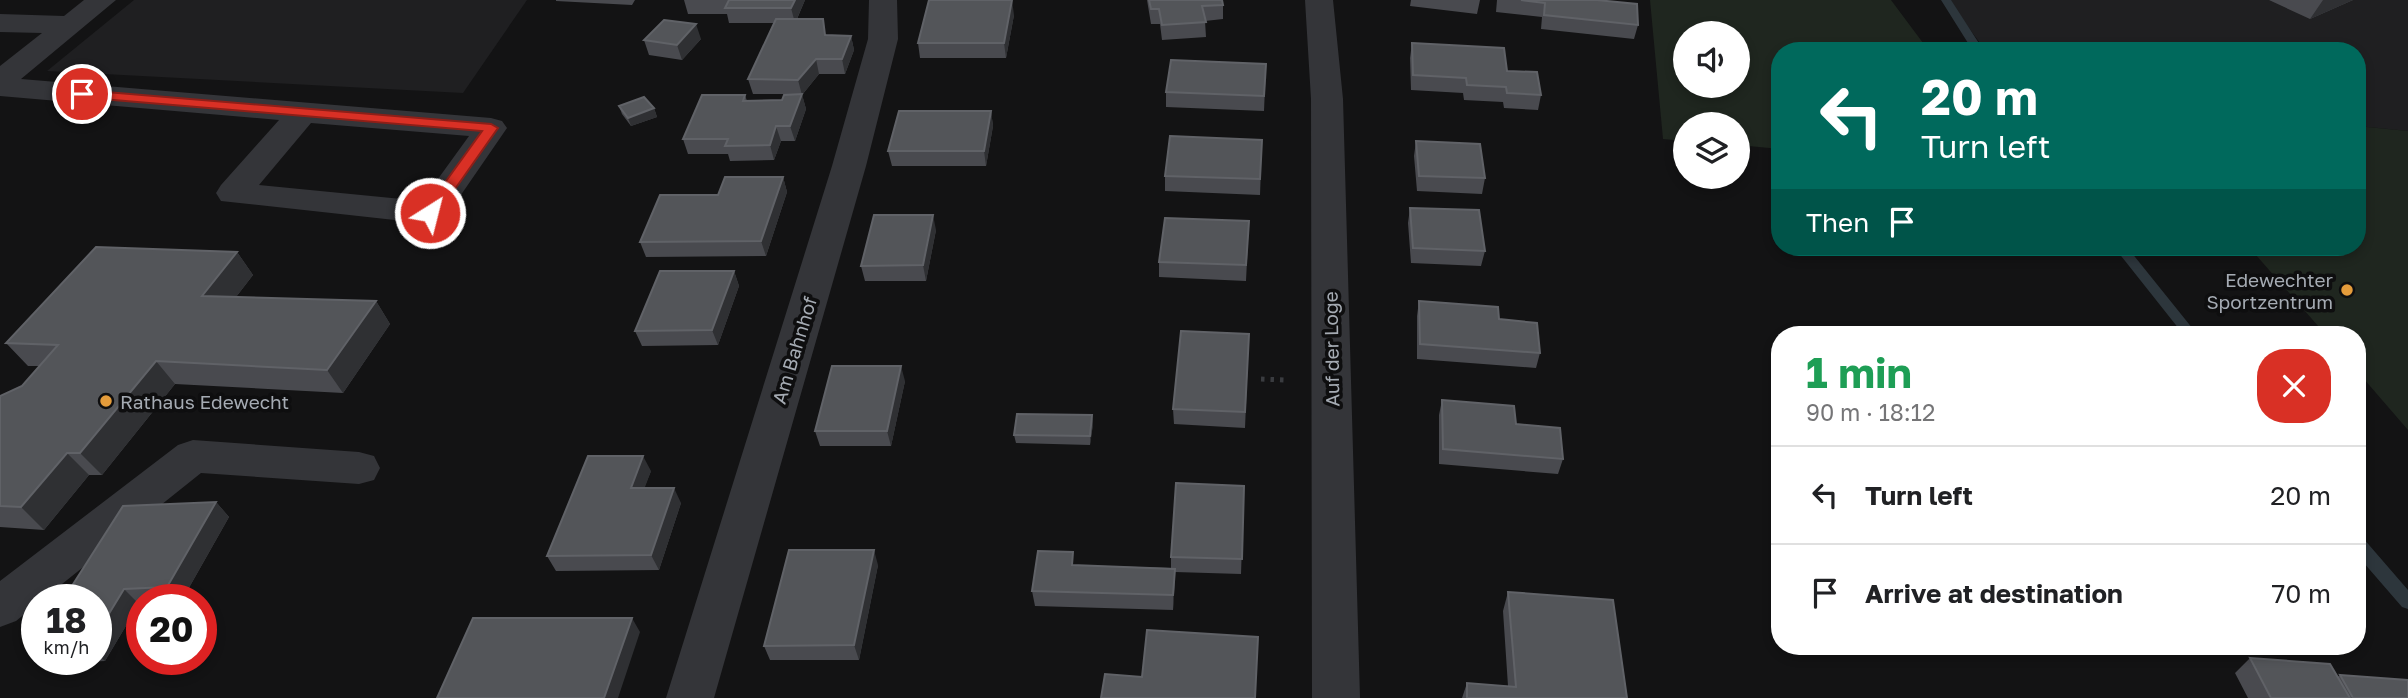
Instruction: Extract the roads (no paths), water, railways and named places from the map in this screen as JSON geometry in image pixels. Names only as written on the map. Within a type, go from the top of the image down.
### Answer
[{"type":"street","points":[[0,81],[102,0]]},
{"type":"street","name":"Am Bahnhof","points":[[690,698],[849,166],[883,39],[883,0]]},
{"type":"street","name":"Auf der Loge","points":[[1319,0],[1328,112],[1336,698]]},
{"type":"street","points":[[0,23],[70,25]]},
{"type":"street","points":[[0,87],[344,115],[491,128],[430,213],[233,193],[303,112]]},
{"type":"street","points":[[0,607],[193,456],[359,468]]},
{"type":"waterway","points":[[1946,0],[1973,42]]},
{"type":"waterway","points":[[2127,256],[2184,326]]},
{"type":"waterway","points":[[2366,553],[2408,602]]},
{"type":"place","name":"Edewechter Sportzentrum","points":[[2347,290]]},
{"type":"place","name":"Rathaus Edewecht","points":[[106,401]]}]
